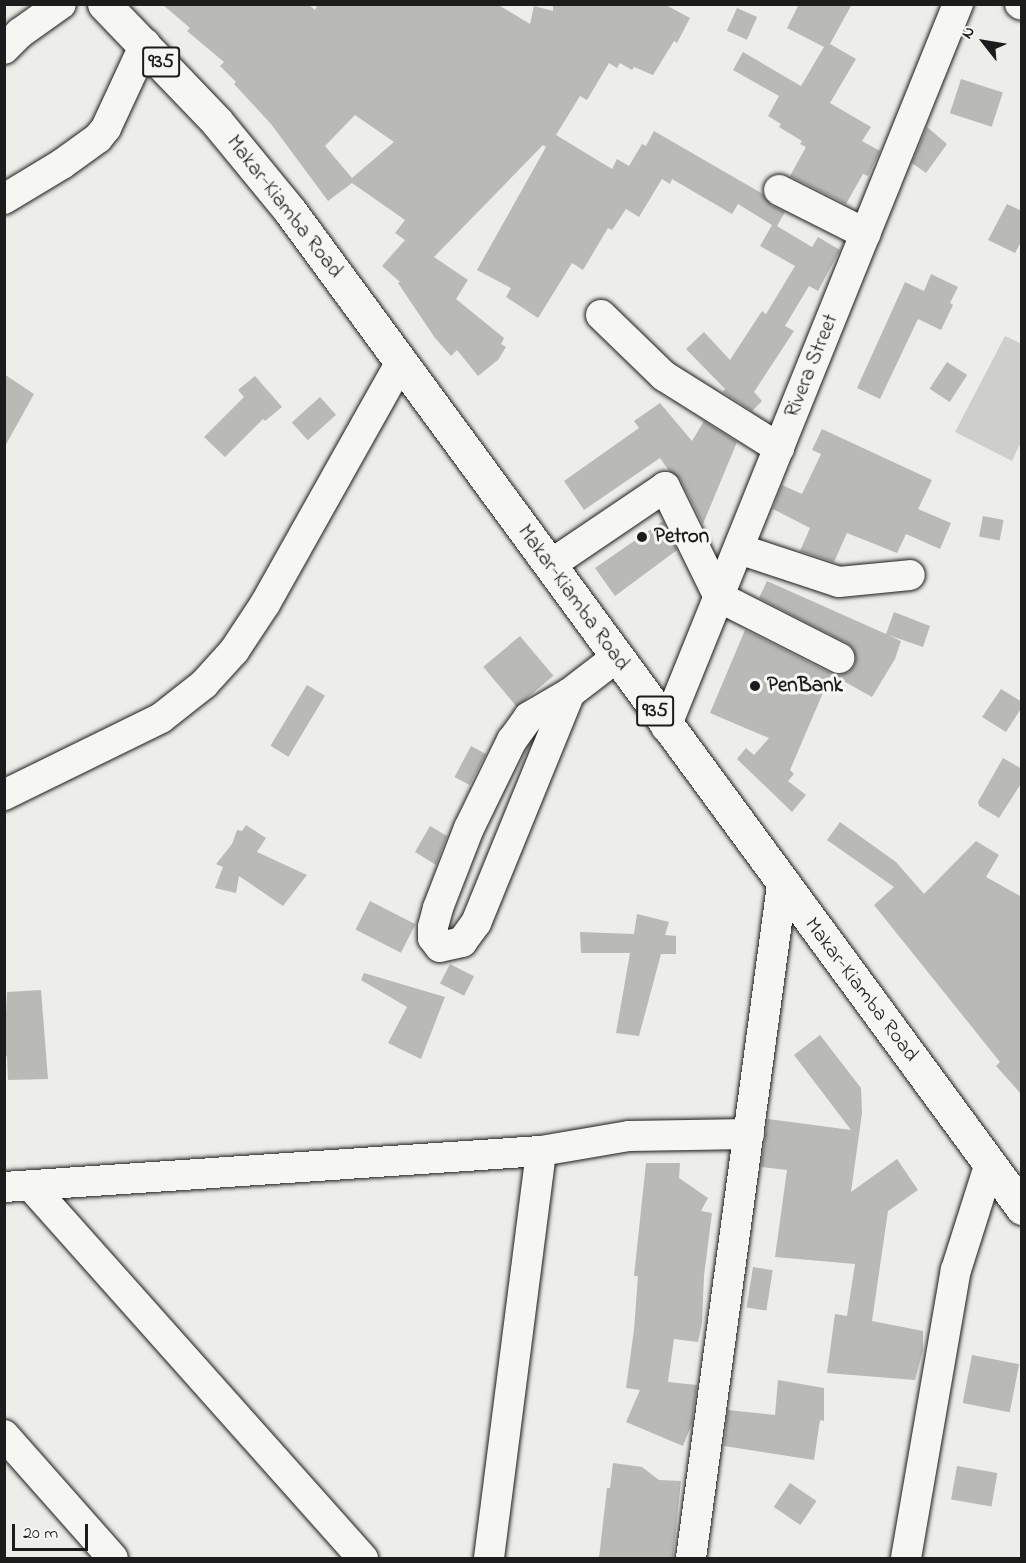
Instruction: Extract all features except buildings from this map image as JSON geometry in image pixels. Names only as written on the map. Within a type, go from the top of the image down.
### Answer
[{"type":"main road","name":"Makar-Kiamba Road","points":[[104,4],[145,44],[217,122],[290,212],[782,885],[1022,1208]]},
{"type":"street","points":[[4,49],[20,33],[61,4]]},
{"type":"street","name":"Rivera Street","points":[[666,727],[958,4]]},
{"type":"street","points":[[4,199],[62,164],[98,138],[106,128],[145,44]]},
{"type":"street","points":[[779,190],[866,234]]},
{"type":"street","points":[[601,315],[664,376],[779,448]]},
{"type":"street","points":[[4,795],[161,718],[204,684],[234,651],[265,604],[400,362]]},
{"type":"street","points":[[550,565],[665,488],[719,597],[838,658]]},
{"type":"street","points":[[739,549],[839,582],[910,575]]},
{"type":"street","points":[[570,693],[476,923],[462,942],[440,947],[433,938],[433,927],[438,908],[469,828],[512,740],[529,717],[570,693],[617,657]]},
{"type":"street","points":[[691,1558],[782,885]]},
{"type":"street","points":[[18,1186],[541,1151],[629,1136],[749,1134]]},
{"type":"street","points":[[489,1558],[541,1151]]},
{"type":"street","points":[[906,1558],[956,1270],[990,1163]]},
{"type":"street","points":[[18,1186],[363,1558]]},
{"type":"street","points":[[4,1435],[112,1558]]},
{"type":"shaded area","points":[[1005,336],[1022,344],[1021,442],[1012,461],[955,432]]},
{"type":"place","name":"Petron","points":[[642,537]]},
{"type":"place","name":"PenBank","points":[[755,686]]}]
